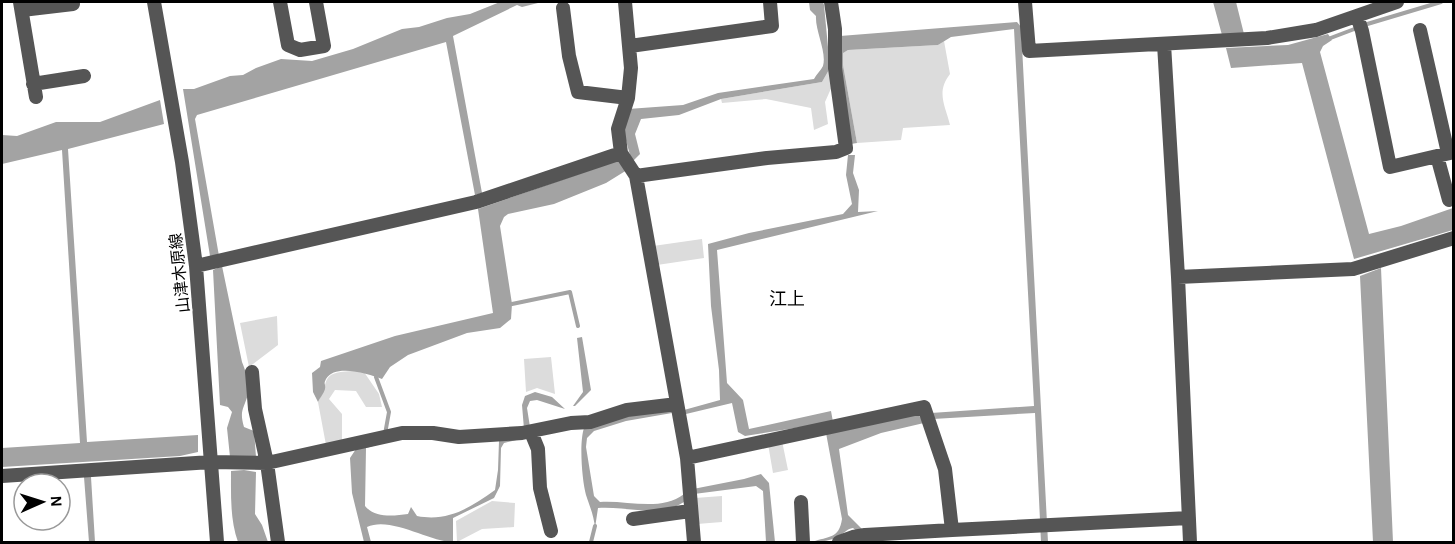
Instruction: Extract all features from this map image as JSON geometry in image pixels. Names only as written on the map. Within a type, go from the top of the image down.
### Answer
[{"type":"street","name":"山津木原線","points":[[154,2],[182,162],[208,264],[211,462],[217,543]]},
{"type":"street","points":[[280,2],[288,45],[300,50],[324,46],[316,2]]},
{"type":"street","points":[[626,2],[631,68],[628,98],[618,129],[629,164],[687,458],[694,543]]},
{"type":"street","points":[[630,46],[772,26],[770,2]]},
{"type":"street","points":[[208,264],[629,164],[767,158],[851,149],[834,47],[835,29],[831,2]]},
{"type":"street","points":[[1025,2],[1029,51],[1235,41],[1291,35],[1316,30],[1397,2]]},
{"type":"street","points":[[73,4],[21,6],[34,90],[84,76]]},
{"type":"street","points":[[563,8],[569,56],[578,92],[628,98]]},
{"type":"street","points":[[1357,16],[1390,167],[1446,154]]},
{"type":"street","points":[[1420,30],[1446,154],[1449,200]]},
{"type":"street","points":[[1164,44],[1191,543]]},
{"type":"street","points":[[1178,278],[1353,269],[1454,238]]},
{"type":"street","points":[[252,372],[255,409],[267,463],[278,543]]},
{"type":"street","points":[[687,458],[924,407],[945,469],[952,530]]},
{"type":"street","points":[[2,476],[211,462],[267,463],[402,433],[433,433],[459,437],[527,433],[571,423],[590,422],[627,410],[678,410]]},
{"type":"street","points":[[527,433],[538,449],[540,489],[551,531]]},
{"type":"street","points":[[633,519],[690,499]]},
{"type":"street","points":[[801,502],[802,543]]},
{"type":"street","points":[[839,543],[866,537],[952,530],[1189,518]]},
{"type":"shaded area","points":[[500,2],[542,2],[522,7],[517,5],[453,36],[482,193],[475,195],[446,42],[197,115],[195,119],[219,256],[210,256],[183,89],[194,89],[230,76],[243,75],[281,59],[312,61],[353,49],[402,29],[470,14]]},
{"type":"shaded area","points":[[809,2],[823,2],[824,5],[830,68],[822,82],[721,99],[679,115],[641,119],[635,134],[640,154],[632,162],[623,130],[628,109],[683,105],[718,93],[814,79],[823,66],[824,60],[816,16],[810,10]]},
{"type":"shaded area","points":[[1213,2],[1236,2],[1244,34],[1222,35]]},
{"type":"shaded area","points":[[1017,22],[1021,27],[1048,542],[1041,542],[1035,413],[933,419],[931,413],[1034,406],[1014,29],[951,37],[938,45],[848,50],[843,53],[843,65],[857,143],[851,144],[839,68],[840,36]]},
{"type":"shaded area","points":[[1328,34],[1332,40],[1323,46],[1320,52],[1369,234],[1401,226],[1453,208],[1453,230],[1354,259],[1302,63],[1231,68],[1226,48],[1288,45]]},
{"type":"shaded area","points":[[944,41],[950,74],[943,87],[943,99],[950,125],[903,128],[901,140],[857,143],[842,53],[848,50],[938,45]]},
{"type":"shaded area","points":[[830,68],[833,84],[825,102],[828,124],[814,130],[811,108],[766,99],[722,103],[721,99],[822,82]]},
{"type":"shaded area","points":[[160,100],[164,124],[68,149],[87,442],[198,435],[198,452],[180,456],[2,467],[2,448],[80,443],[62,150],[2,164],[2,135],[17,136],[56,122],[100,122]]},
{"type":"shaded area","points":[[848,155],[855,155],[853,173],[859,190],[858,212],[878,211],[717,250],[727,383],[743,400],[749,429],[831,411],[833,422],[745,436],[738,432],[732,403],[686,414],[672,413],[626,421],[594,431],[587,438],[586,447],[594,496],[600,502],[665,503],[684,494],[684,502],[664,509],[598,508],[595,528],[583,480],[581,452],[584,428],[625,415],[684,410],[720,400],[708,244],[749,233],[843,214],[852,204],[846,175]]},
{"type":"shaded area","points":[[619,160],[627,170],[606,183],[554,204],[508,214],[504,217],[500,226],[512,304],[511,319],[500,328],[467,333],[408,355],[390,367],[382,379],[352,371],[330,374],[318,402],[313,392],[312,373],[320,367],[321,361],[395,336],[493,313],[478,209]]},
{"type":"shaded area","points":[[702,239],[704,258],[657,265],[653,246]]},
{"type":"shaded area","points":[[222,266],[248,382],[248,394],[242,413],[244,427],[254,431],[256,457],[230,457],[227,428],[232,412],[228,407],[220,405],[213,270]]},
{"type":"shaded area","points":[[1381,268],[1393,542],[1373,542],[1360,276]]},
{"type":"shaded area","points":[[277,316],[278,345],[249,367],[240,323]]},
{"type":"shaded area","points":[[582,337],[591,390],[573,406],[583,392],[577,338]]},
{"type":"shaded area","points":[[551,357],[555,394],[537,388],[526,392],[524,359]]},
{"type":"shaded area","points":[[351,371],[364,372],[379,394],[382,407],[366,407],[356,391],[335,390],[329,399],[342,414],[342,442],[326,445],[318,402],[329,376]]},
{"type":"shaded area","points":[[535,392],[552,397],[565,409],[537,400],[530,401],[527,408],[530,427],[524,429],[522,405],[525,396]]},
{"type":"shaded area","points":[[918,414],[924,423],[881,433],[839,449],[848,515],[864,531],[858,532],[853,528],[830,540],[812,542],[836,533],[842,519],[826,433]]},
{"type":"shaded area","points":[[525,438],[504,443],[501,448],[500,486],[494,498],[453,518],[453,542],[398,527],[377,524],[367,527],[371,542],[364,542],[352,493],[350,458],[358,446],[384,443],[366,448],[365,506],[369,510],[379,514],[396,515],[408,514],[411,507],[417,516],[439,517],[468,508],[495,490],[499,441]]},
{"type":"shaded area","points":[[782,441],[788,470],[773,473],[768,444]]},
{"type":"shaded area","points":[[231,471],[256,472],[255,514],[268,542],[238,542],[235,534],[232,516]]},
{"type":"shaded area","points":[[761,474],[769,483],[775,542],[766,542],[763,491],[756,486],[694,494],[693,489]]},
{"type":"shaded area","points":[[84,477],[91,477],[95,542],[89,542]]},
{"type":"shaded area","points":[[722,496],[722,522],[697,524],[695,498]]},
{"type":"shaded area","points":[[492,501],[515,503],[514,527],[482,529],[457,542],[456,521]]},
{"type":"waterway","points":[[1364,25],[1441,2]]},
{"type":"waterway","points":[[1328,39],[1357,28]]},
{"type":"waterway","points":[[512,304],[570,292],[578,326]]},
{"type":"waterway","points":[[376,377],[389,412],[385,434]]},
{"type":"waterway","points":[[591,542],[595,526]]},
{"type":"district","name":"江上","points":[[787,299]]}]
